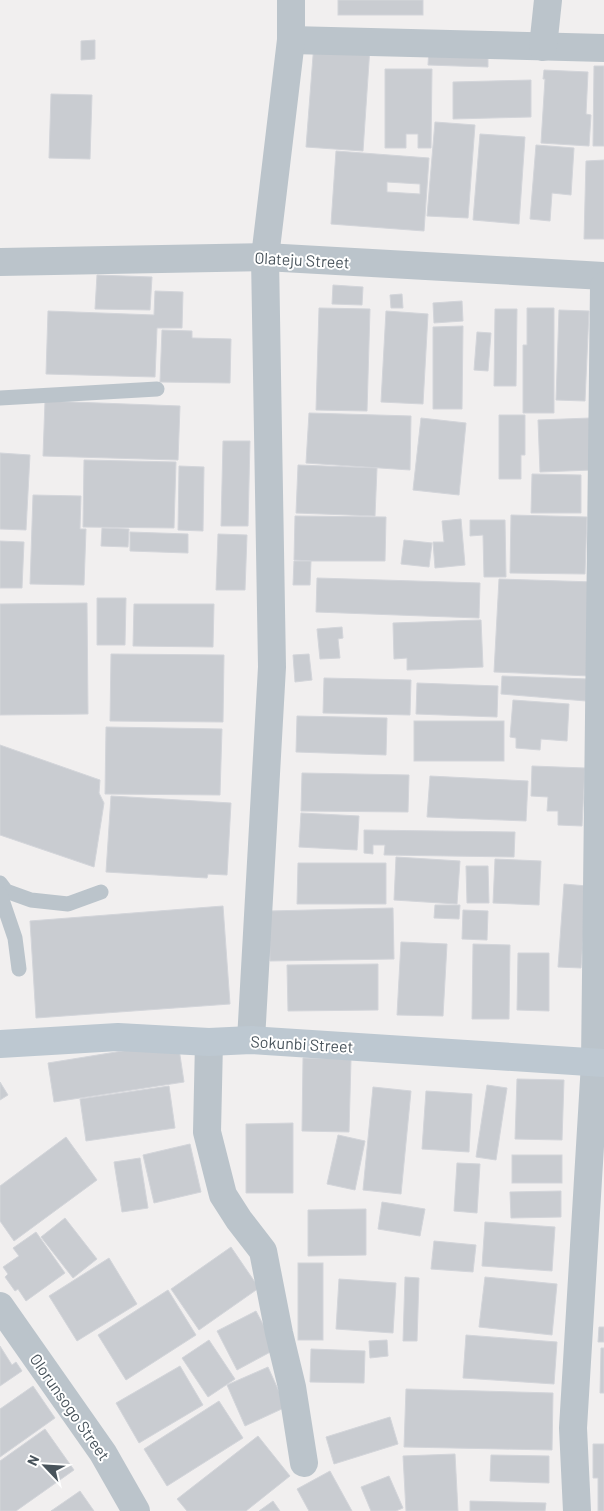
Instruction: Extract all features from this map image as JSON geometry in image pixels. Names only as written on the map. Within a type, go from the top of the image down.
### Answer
[{"type":"street","points":[[251,1040],[272,667],[265,257],[291,40],[291,0]]},
{"type":"street","points":[[543,47],[548,0]]},
{"type":"street","points":[[291,40],[604,48]]},
{"type":"street","name":"Olateju Street","points":[[0,262],[265,257],[604,276]]},
{"type":"street","points":[[577,1511],[573,1428],[599,1063],[604,286]]},
{"type":"street","name":"Sokunbi Street","points":[[0,1044],[118,1037],[209,1042],[251,1040],[599,1063]]},
{"type":"street","points":[[209,1042],[208,1132],[223,1196],[263,1251],[292,1387],[304,1462]]},
{"type":"street","name":"Olorunsogo Street","points":[[0,1306],[103,1453],[136,1511]]},
{"type":"lane","points":[[0,398],[156,389]]},
{"type":"lane","points":[[0,883],[6,891],[31,900],[68,904],[101,892]]},
{"type":"lane","points":[[0,894],[15,938],[19,969]]},
{"type":"building","points":[[338,0],[423,0],[423,15],[338,15]]},
{"type":"building","points":[[95,40],[95,59],[81,60],[81,41]]},
{"type":"building","points":[[314,43],[370,47],[363,151],[306,147]]},
{"type":"building","points":[[429,48],[488,50],[488,67],[428,65]]},
{"type":"building","points":[[594,66],[604,66],[604,146],[593,146]]},
{"type":"building","points":[[385,69],[432,69],[431,148],[418,148],[418,134],[406,134],[406,148],[385,148]]},
{"type":"building","points":[[544,70],[588,72],[586,114],[591,115],[589,146],[541,143]]},
{"type":"building","points":[[531,80],[531,117],[453,119],[453,82]]},
{"type":"building","points":[[51,94],[92,95],[90,159],[49,158]]},
{"type":"building","points":[[435,122],[475,125],[468,218],[427,216]]},
{"type":"building","points":[[480,134],[525,137],[519,224],[473,220]]},
{"type":"building","points":[[536,145],[574,148],[571,195],[552,193],[550,221],[530,219]]},
{"type":"building","points":[[336,151],[429,158],[424,231],[331,224]],"holes":[[[387,182],[420,184],[420,194],[387,192]]]},
{"type":"building","points":[[604,160],[604,239],[584,239],[586,161]]},
{"type":"building","points":[[97,275],[152,277],[150,310],[95,309]]},
{"type":"building","points":[[333,285],[363,287],[362,305],[332,304]]},
{"type":"building","points":[[155,291],[183,292],[182,328],[157,328],[155,377],[46,374],[48,311],[154,315]]},
{"type":"building","points":[[402,294],[403,308],[391,308],[390,295]]},
{"type":"building","points":[[462,301],[463,321],[434,323],[433,303]]},
{"type":"building","points":[[319,308],[370,309],[367,411],[316,410]]},
{"type":"building","points":[[527,308],[554,308],[554,413],[523,413],[523,345],[527,345]]},
{"type":"building","points":[[495,309],[517,309],[516,386],[494,386]]},
{"type":"building","points":[[559,310],[589,311],[585,401],[556,400]]},
{"type":"building","points":[[386,311],[428,314],[423,404],[381,402]]},
{"type":"building","points":[[463,326],[462,409],[433,409],[433,327]]},
{"type":"building","points":[[162,330],[192,331],[192,338],[231,339],[230,383],[160,382]]},
{"type":"building","points":[[477,332],[491,333],[488,371],[474,370]]},
{"type":"building","points":[[45,401],[180,406],[178,460],[43,456]]},
{"type":"building","points":[[309,413],[411,416],[410,470],[306,463]]},
{"type":"building","points":[[499,415],[525,415],[525,455],[521,455],[521,479],[499,479]]},
{"type":"building","points":[[421,418],[466,423],[459,495],[413,490]]},
{"type":"building","points":[[590,418],[592,470],[540,472],[538,420]]},
{"type":"building","points":[[223,441],[250,441],[248,526],[221,526]]},
{"type":"building","points":[[0,453],[30,455],[26,530],[0,529]]},
{"type":"building","points":[[84,460],[176,462],[174,528],[83,527]]},
{"type":"building","points":[[298,465],[377,468],[375,516],[296,513]]},
{"type":"building","points":[[179,466],[204,467],[203,531],[178,530]]},
{"type":"building","points":[[532,474],[581,475],[581,513],[531,513]]},
{"type":"building","points":[[33,495],[81,496],[80,529],[86,529],[84,585],[30,584]]},
{"type":"building","points":[[511,515],[587,517],[585,574],[510,573]]},
{"type":"building","points":[[295,516],[386,517],[385,561],[294,560]]},
{"type":"building","points":[[461,519],[465,565],[435,568],[433,542],[444,542],[442,521]]},
{"type":"building","points":[[470,520],[505,520],[506,577],[484,577],[483,535],[470,536]]},
{"type":"building","points":[[102,528],[129,529],[128,547],[101,546]]},
{"type":"building","points":[[130,532],[188,534],[188,553],[130,551]]},
{"type":"building","points":[[218,534],[247,535],[245,590],[216,590]]},
{"type":"building","points":[[404,540],[432,543],[429,567],[401,564]]},
{"type":"building","points":[[0,541],[24,542],[22,588],[0,588]]},
{"type":"building","points":[[294,561],[311,561],[310,585],[293,585]]},
{"type":"building","points":[[317,578],[480,583],[479,618],[316,612]]},
{"type":"building","points":[[499,579],[594,582],[590,676],[494,672]]},
{"type":"building","points":[[97,598],[126,598],[125,645],[97,645]]},
{"type":"building","points":[[87,603],[88,714],[0,715],[0,604]]},
{"type":"building","points":[[134,604],[214,604],[213,647],[133,646]]},
{"type":"building","points":[[481,620],[483,667],[407,670],[407,658],[394,659],[393,623]]},
{"type":"building","points":[[342,627],[343,638],[338,639],[340,658],[320,659],[317,629]]},
{"type":"building","points":[[111,654],[224,655],[223,722],[110,721]]},
{"type":"building","points":[[309,654],[312,680],[295,682],[293,655]]},
{"type":"building","points":[[502,676],[588,679],[586,701],[501,694]]},
{"type":"building","points":[[324,678],[411,680],[410,715],[323,713]]},
{"type":"building","points":[[417,683],[498,686],[497,717],[416,714]]},
{"type":"building","points":[[513,700],[569,704],[567,741],[541,739],[540,750],[516,748],[516,738],[510,737]]},
{"type":"building","points":[[297,716],[387,718],[386,755],[296,752]]},
{"type":"building","points":[[414,721],[504,721],[504,761],[414,761]]},
{"type":"building","points":[[106,727],[222,729],[220,795],[105,794]]},
{"type":"building","points":[[0,745],[100,780],[99,793],[104,803],[94,867],[0,835]]},
{"type":"building","points":[[532,766],[585,768],[582,826],[558,825],[558,811],[547,811],[548,797],[531,796]]},
{"type":"building","points":[[302,773],[409,775],[408,812],[301,811]]},
{"type":"building","points":[[430,776],[528,781],[526,821],[427,817]]},
{"type":"building","points":[[111,796],[231,803],[227,875],[208,874],[207,878],[106,872]]},
{"type":"building","points":[[301,813],[359,816],[357,850],[299,847]]},
{"type":"building","points":[[364,830],[515,832],[514,857],[384,855],[385,845],[373,845],[373,854],[364,853]]},
{"type":"building","points":[[396,857],[460,861],[457,904],[394,900]]},
{"type":"building","points":[[495,859],[541,861],[539,905],[493,903]]},
{"type":"building","points":[[298,863],[386,863],[386,904],[297,904]]},
{"type":"building","points":[[466,866],[488,866],[489,903],[467,903]]},
{"type":"building","points":[[564,884],[587,886],[581,968],[558,967]]},
{"type":"building","points":[[435,905],[460,905],[459,919],[434,918]]},
{"type":"building","points":[[223,906],[230,1004],[36,1018],[30,921]]},
{"type":"building","points":[[393,908],[394,959],[270,961],[269,911]]},
{"type":"building","points":[[463,910],[488,911],[487,940],[462,939]]},
{"type":"building","points":[[401,942],[447,944],[443,1016],[397,1015]]},
{"type":"building","points":[[473,944],[510,945],[509,1019],[472,1019]]},
{"type":"building","points":[[518,953],[549,953],[549,1011],[517,1010]]},
{"type":"building","points":[[378,964],[378,1010],[288,1011],[287,965]]},
{"type":"building","points":[[178,1042],[184,1082],[54,1102],[48,1063]]},
{"type":"building","points":[[303,1058],[351,1059],[349,1132],[302,1131]]},
{"type":"building","points":[[517,1079],[564,1080],[562,1140],[515,1139]]},
{"type":"building","points":[[0,1082],[8,1095],[0,1100]]},
{"type":"building","points":[[487,1085],[507,1088],[496,1160],[476,1157]]},
{"type":"building","points":[[169,1086],[175,1128],[86,1141],[80,1099]]},
{"type":"building","points":[[373,1087],[411,1091],[401,1194],[363,1190]]},
{"type":"building","points":[[426,1091],[472,1094],[469,1152],[422,1149]]},
{"type":"building","points":[[293,1123],[293,1193],[246,1193],[246,1124]]},
{"type":"building","points":[[338,1135],[365,1141],[355,1190],[327,1184]]},
{"type":"building","points":[[66,1137],[97,1180],[14,1241],[0,1221],[0,1186]]},
{"type":"building","points":[[190,1144],[201,1192],[154,1203],[143,1155]]},
{"type":"building","points":[[512,1155],[562,1155],[562,1183],[512,1183]]},
{"type":"building","points":[[140,1158],[148,1208],[122,1212],[114,1162]]},
{"type":"building","points":[[457,1163],[480,1164],[477,1213],[454,1211]]},
{"type":"building","points":[[561,1191],[561,1217],[511,1218],[510,1192]]},
{"type":"building","points":[[382,1202],[425,1209],[420,1236],[378,1229]]},
{"type":"building","points":[[366,1209],[366,1255],[308,1256],[308,1210]]},
{"type":"building","points":[[65,1218],[97,1259],[73,1278],[41,1237]]},
{"type":"building","points":[[485,1222],[555,1227],[552,1271],[482,1266]]},
{"type":"building","points":[[36,1232],[65,1273],[26,1301],[18,1289],[15,1291],[5,1277],[8,1274],[3,1267],[19,1256],[13,1248]]},
{"type":"building","points":[[434,1241],[476,1245],[473,1272],[431,1269]]},
{"type":"building","points":[[231,1247],[259,1288],[199,1330],[171,1289]]},
{"type":"building","points":[[109,1258],[137,1304],[77,1341],[49,1296]]},
{"type":"building","points":[[298,1263],[323,1263],[323,1340],[298,1340]]},
{"type":"building","points":[[405,1277],[419,1278],[417,1341],[403,1341]]},
{"type":"building","points":[[485,1277],[557,1284],[552,1335],[479,1327]]},
{"type":"building","points":[[339,1279],[396,1283],[393,1333],[336,1329]]},
{"type":"building","points":[[168,1290],[196,1335],[126,1380],[98,1335]]},
{"type":"building","points":[[256,1311],[276,1349],[237,1370],[217,1331]]},
{"type":"building","points":[[599,1327],[604,1327],[604,1342],[598,1342]]},
{"type":"building","points":[[466,1335],[557,1342],[554,1384],[463,1378]]},
{"type":"building","points":[[209,1340],[235,1379],[208,1397],[182,1358]]},
{"type":"building","points":[[387,1340],[388,1356],[370,1358],[369,1341]]},
{"type":"building","points":[[0,1346],[12,1365],[16,1362],[22,1371],[0,1386]]},
{"type":"building","points":[[601,1348],[604,1348],[604,1393],[600,1393]]},
{"type":"building","points":[[311,1349],[365,1351],[364,1383],[310,1382]]},
{"type":"building","points":[[180,1366],[203,1405],[139,1443],[116,1403]]},
{"type":"building","points":[[268,1367],[286,1407],[245,1426],[227,1385]]},
{"type":"building","points":[[33,1386],[55,1418],[0,1457],[0,1409]]},
{"type":"building","points":[[406,1389],[553,1393],[552,1450],[404,1447]]},
{"type":"building","points":[[219,1401],[243,1438],[167,1486],[144,1449]]},
{"type":"building","points":[[390,1417],[398,1444],[334,1464],[326,1437]]},
{"type":"building","points":[[45,1429],[74,1470],[16,1511],[0,1511],[0,1461]]},
{"type":"building","points":[[258,1436],[290,1476],[246,1511],[187,1511],[177,1499]]},
{"type":"building","points":[[593,1444],[604,1444],[604,1511],[598,1511],[598,1478],[593,1478]]},
{"type":"building","points":[[455,1454],[458,1511],[406,1511],[403,1456]]},
{"type":"building","points":[[491,1455],[549,1456],[549,1483],[490,1481]]},
{"type":"building","points":[[330,1471],[352,1511],[309,1511],[297,1489]]},
{"type":"building","points":[[389,1476],[403,1508],[396,1511],[371,1511],[361,1487]]},
{"type":"building","points":[[80,1491],[94,1511],[51,1511]]},
{"type":"building","points":[[273,1501],[280,1511],[259,1511]]},
{"type":"building","points":[[470,1501],[546,1503],[545,1511],[470,1511]]}]
